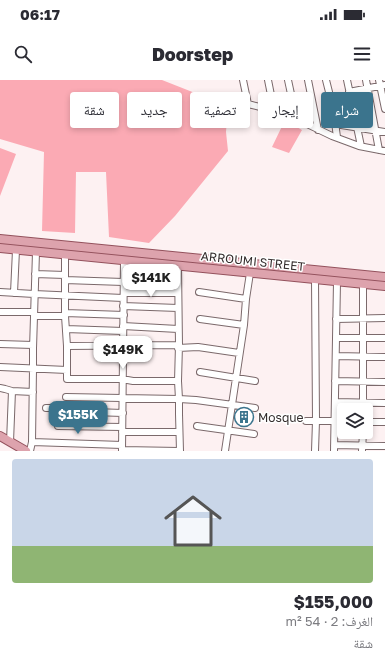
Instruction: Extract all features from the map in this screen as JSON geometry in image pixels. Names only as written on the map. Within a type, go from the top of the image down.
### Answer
[{"type":"main road","name":"ARROUMI STREET","points":[[0,239],[385,277]]},
{"type":"main road","name":"ARROUMI STREET","points":[[0,248],[385,286]]},
{"type":"main road","points":[[0,437],[26,451]]},
{"type":"street","points":[[243,80],[248,104],[258,106]]},
{"type":"street","points":[[268,80],[270,92]]},
{"type":"street","points":[[288,80],[291,92]]},
{"type":"street","points":[[308,80],[318,130]]},
{"type":"street","points":[[326,80],[329,92]]},
{"type":"street","points":[[347,80],[349,92],[368,89],[381,84],[385,109]]},
{"type":"street","points":[[313,127],[361,146],[382,150],[376,131],[366,80]]},
{"type":"street","points":[[336,128],[337,137]]},
{"type":"street","points":[[361,146],[357,128],[385,132]]},
{"type":"street","points":[[14,293],[16,250]]},
{"type":"street","points":[[30,451],[32,442],[36,252]]},
{"type":"street","points":[[65,255],[65,315],[68,378],[122,379],[133,381],[178,381]]},
{"type":"street","points":[[122,449],[124,260]]},
{"type":"street","points":[[32,442],[122,449],[179,451],[180,399],[178,381],[178,266]]},
{"type":"street","points":[[225,451],[244,325],[250,273]]},
{"type":"street","points":[[35,274],[65,278],[123,282]]},
{"type":"street","points":[[315,280],[315,451]]},
{"type":"street","points":[[337,282],[334,448],[383,448]]},
{"type":"street","points":[[363,402],[364,284]]},
{"type":"street","points":[[0,292],[65,296],[124,296],[178,293]]},
{"type":"street","points":[[199,292],[246,299]]},
{"type":"street","points":[[123,306],[178,308]]},
{"type":"street","points":[[0,312],[65,315],[124,315]]},
{"type":"street","points":[[336,319],[385,318]]},
{"type":"street","points":[[200,320],[244,325]]},
{"type":"street","points":[[66,329],[178,329]]},
{"type":"street","points":[[336,338],[385,338]]},
{"type":"street","points":[[0,344],[33,346]]},
{"type":"street","points":[[67,346],[178,346],[198,347],[239,353]]},
{"type":"street","points":[[336,356],[385,357]]},
{"type":"street","points":[[0,367],[67,370]]},
{"type":"street","points":[[200,372],[255,381]]},
{"type":"street","points":[[335,381],[385,382]]},
{"type":"street","points":[[0,388],[12,391],[33,392]]},
{"type":"street","points":[[10,442],[12,391]]},
{"type":"street","points":[[66,397],[180,399],[255,408]]},
{"type":"street","points":[[335,402],[385,403]]},
{"type":"street","points":[[46,408],[61,408],[62,411],[122,412]]},
{"type":"street","points":[[306,421],[335,421]]},
{"type":"street","points":[[373,422],[385,422]]},
{"type":"street","points":[[58,426],[179,432]]},
{"type":"street","points":[[197,426],[254,434]]},
{"type":"shaded area","points":[[0,80],[162,80],[192,92],[190,92],[190,128],[226,128],[228,151],[175,216],[149,243],[109,237],[106,172],[76,172],[75,233],[42,231],[44,152],[0,139]]},
{"type":"shaded area","points":[[281,128],[299,128],[302,130],[289,153],[272,147]]},
{"type":"shaded area","points":[[0,148],[16,154],[0,196]]},
{"type":"place","name":"Mosque","points":[[244,417]]}]
